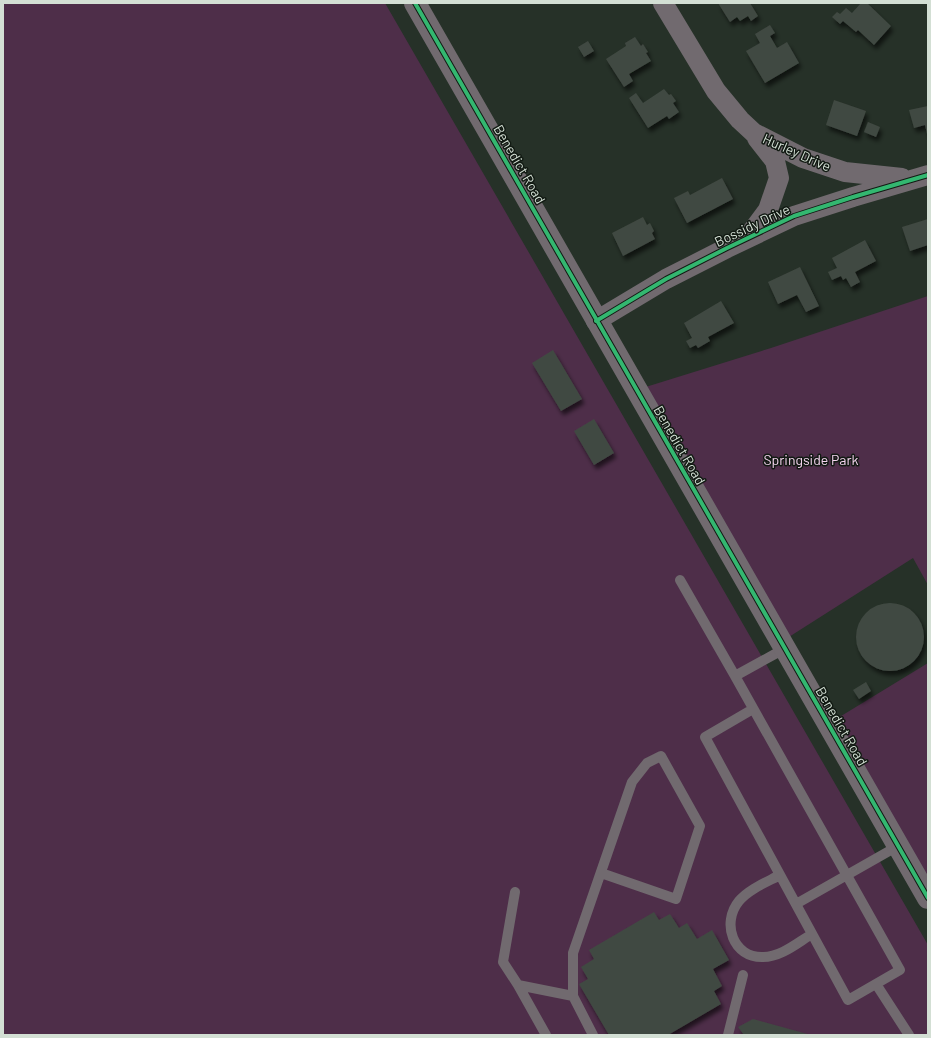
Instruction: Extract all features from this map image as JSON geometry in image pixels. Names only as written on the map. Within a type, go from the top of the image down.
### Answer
[{"type":"street","name":"Benedict Road","points":[[415,3],[928,898]]},
{"type":"street","name":"Hurley Drive","points":[[663,3],[716,90],[740,120],[754,133],[775,161],[779,178],[768,210],[747,238]]},
{"type":"street","name":"Hurley Drive","points":[[754,133],[803,158],[845,172],[920,177]]},
{"type":"street","name":"Bossidy Drive","points":[[596,321],[666,279],[794,216],[920,177]]},
{"type":"lane","points":[[680,580],[735,676],[900,970],[848,1000],[705,737],[753,709]]},
{"type":"lane","points":[[735,676],[784,648]]},
{"type":"lane","points":[[593,1035],[573,996],[573,953],[632,782],[647,763],[661,756],[700,826],[676,899],[601,873]]},
{"type":"lane","points":[[796,904],[898,846]]},
{"type":"lane","points":[[780,875],[739,900],[732,912],[729,924],[737,946],[750,955],[763,957],[780,953],[812,934]]},
{"type":"lane","points":[[515,892],[503,962],[518,985],[546,1035]]},
{"type":"lane","points":[[728,1035],[743,976]]},
{"type":"lane","points":[[876,984],[909,1035]]},
{"type":"lane","points":[[518,985],[573,996]]},
{"type":"green space","points":[[3,3],[385,3],[928,945],[928,1035],[3,1035]]},
{"type":"green space","name":"Springside Park","points":[[928,296],[928,585],[913,558],[781,642],[636,390],[771,348]]},
{"type":"green space","points":[[928,663],[928,898],[828,724]]},
{"type":"building","points":[[718,3],[750,3],[758,16],[751,21],[748,16],[740,21],[737,17],[730,22]]},
{"type":"building","points":[[861,3],[867,3],[891,26],[874,45],[858,30],[856,32],[843,21],[840,24],[832,17],[837,12],[840,14],[846,8],[852,13]]},
{"type":"building","points":[[770,25],[775,33],[770,36],[777,48],[787,42],[799,63],[765,83],[746,51],[760,43],[755,34]]},
{"type":"building","points":[[635,37],[641,46],[643,44],[651,61],[629,74],[633,81],[624,87],[606,59],[626,46],[625,43]]},
{"type":"building","points":[[588,41],[594,51],[584,57],[578,47]]},
{"type":"building","points":[[664,89],[669,95],[671,94],[676,101],[673,103],[679,112],[669,119],[667,116],[648,128],[629,98],[636,93],[643,103]]},
{"type":"building","points":[[834,100],[866,111],[857,136],[826,125]]},
{"type":"building","points":[[928,106],[927,134],[925,125],[914,128],[909,110]]},
{"type":"building","points":[[868,122],[880,127],[876,137],[864,132]]},
{"type":"building","points":[[722,178],[733,199],[687,223],[674,198],[688,191],[690,195]]},
{"type":"building","points":[[643,217],[647,225],[650,223],[654,231],[652,233],[655,239],[623,256],[612,233]]},
{"type":"building","points":[[928,219],[928,245],[910,251],[902,227]]},
{"type":"building","points":[[865,240],[876,261],[855,272],[860,282],[851,287],[846,278],[843,280],[841,276],[832,280],[828,272],[837,268],[832,258]]},
{"type":"building","points":[[800,267],[819,306],[806,312],[797,295],[778,304],[768,282]]},
{"type":"building","points":[[721,301],[734,323],[708,337],[710,341],[698,348],[696,345],[690,348],[686,341],[692,338],[684,323]]},
{"type":"building","points":[[553,350],[582,399],[561,411],[532,363]]},
{"type":"building","points":[[594,419],[614,453],[594,465],[574,431]]},
{"type":"building","points":[[883,603],[897,603],[909,609],[918,618],[924,630],[922,650],[914,661],[903,669],[897,671],[883,671],[877,669],[866,661],[858,650],[856,644],[856,630],[858,624],[866,613],[877,605]]},
{"type":"building","points":[[866,682],[871,691],[859,699],[853,690]]},
{"type":"building","points":[[654,912],[659,920],[670,914],[679,928],[687,923],[697,939],[712,930],[729,960],[713,969],[722,986],[714,991],[721,1004],[668,1035],[609,1035],[579,984],[588,979],[581,967],[594,959],[589,950]]},
{"type":"building","points":[[753,1019],[811,1035],[744,1035],[738,1027]]},
{"type":"cycle path","points":[[415,3],[928,898]]},
{"type":"cycle path","points":[[596,321],[666,279],[794,216],[928,175]]}]
